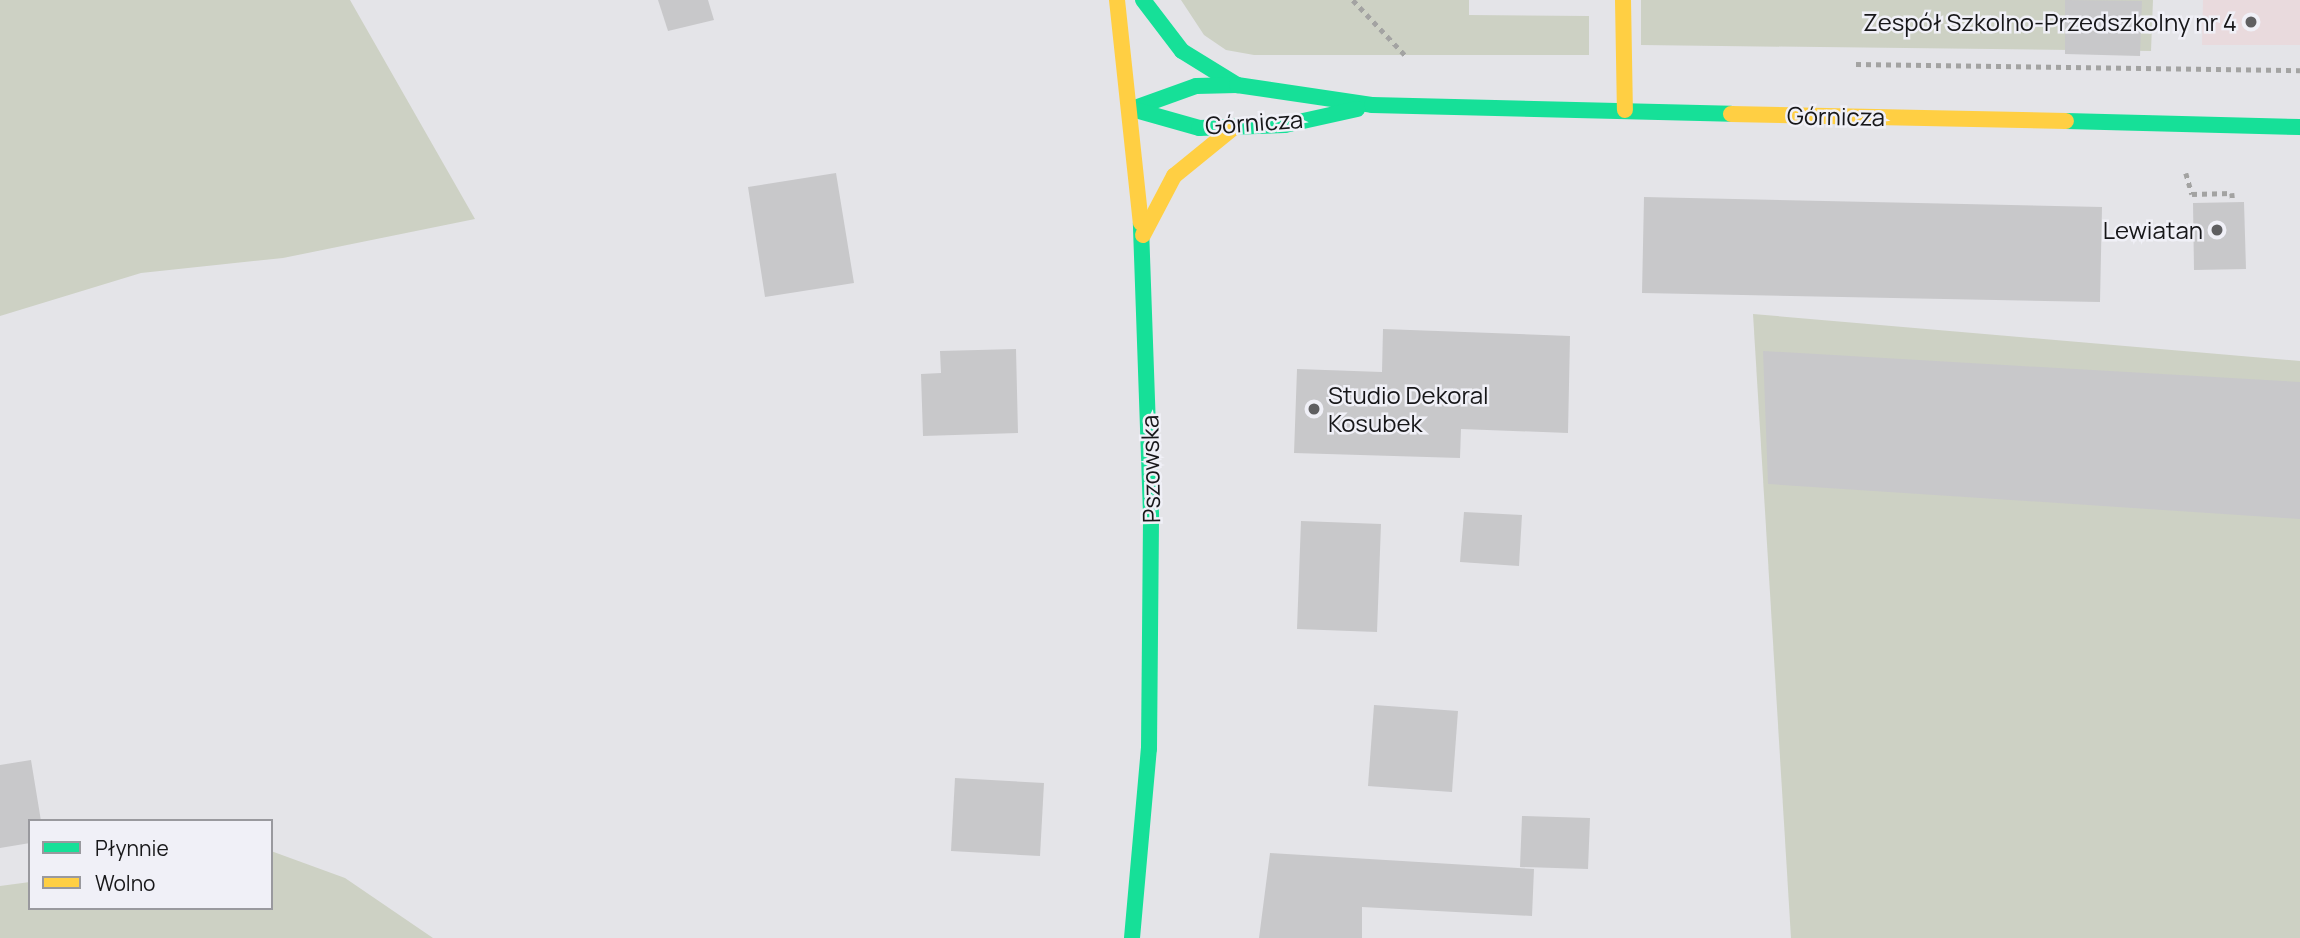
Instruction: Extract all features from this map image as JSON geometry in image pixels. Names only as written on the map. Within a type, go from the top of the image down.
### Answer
[{"type":"street","name":"Pszowska","points":[[1117,0],[1132,109],[1143,235],[1152,514],[1149,749],[1132,938]]},
{"type":"street","points":[[1143,0],[1182,51],[1237,85]]},
{"type":"street","points":[[1623,0],[1625,110]]},
{"type":"street","name":"Górnicza","points":[[1132,109],[1196,86],[1237,85],[1279,88],[1372,105],[2300,127]]},
{"type":"street","name":"Górnicza","points":[[1132,109],[1199,128],[1233,128],[1285,125],[1372,105]]},
{"type":"street","points":[[1143,235],[1174,176],[1233,128]]},
{"type":"path","points":[[2189,168],[2188,192],[2232,193],[2233,202]]},
{"type":"shaded area","points":[[0,0],[350,0],[475,219],[283,258],[141,273],[0,316]]},
{"type":"shaded area","points":[[1181,0],[1469,0],[1469,15],[1589,16],[1589,55],[1254,55],[1226,50],[1204,35]]},
{"type":"shaded area","points":[[1641,0],[2153,0],[2151,51],[1641,45]]},
{"type":"shaded area","name":"Zespół Szkolno-Przedszkolny nr 4","points":[[2203,0],[2300,0],[2300,45],[2202,45]]},
{"type":"shaded area","points":[[1753,314],[2300,361],[2300,938],[1791,938]]},
{"type":"shaded area","points":[[273,852],[345,878],[433,938],[0,938],[0,886],[28,882],[28,910],[273,910]]},
{"type":"building","points":[[658,0],[708,0],[714,20],[668,31]]},
{"type":"building","points":[[2065,0],[2142,1],[2140,56],[2065,54]]},
{"type":"building","points":[[836,173],[854,283],[765,297],[748,187]]},
{"type":"building","points":[[1644,197],[2102,207],[2100,302],[1642,293]]},
{"type":"building","points":[[2244,202],[2246,269],[2194,270],[2193,203]]},
{"type":"building","points":[[1383,329],[1570,336],[1568,433],[1461,429],[1460,458],[1294,453],[1297,369],[1382,372]]},
{"type":"building","points":[[1016,349],[1018,433],[923,436],[921,374],[941,373],[940,351]]},
{"type":"building","points":[[1763,351],[2300,382],[2300,519],[1768,484]]},
{"type":"building","points":[[1464,512],[1522,515],[1519,566],[1460,562]]},
{"type":"building","points":[[1301,521],[1381,524],[1377,632],[1297,629]]},
{"type":"building","points":[[1374,705],[1458,711],[1452,792],[1368,786]]},
{"type":"building","points":[[31,760],[41,819],[28,819],[28,843],[0,848],[0,765]]},
{"type":"building","points":[[955,778],[1044,783],[1040,856],[951,851]]},
{"type":"building","points":[[1522,816],[1590,818],[1588,869],[1520,867]]},
{"type":"building","points":[[1270,853],[1534,869],[1532,916],[1362,907],[1362,938],[1259,938]]},
{"type":"traffic: fast","points":[[1143,0],[1182,51],[1237,85]]},
{"type":"traffic: fast","points":[[1132,109],[1196,86],[1237,85],[1372,105],[1731,114]]},
{"type":"traffic: fast","points":[[1132,109],[1199,128],[1285,125],[1357,109]]},
{"type":"traffic: fast","points":[[2066,121],[2300,127]]},
{"type":"traffic: fast","points":[[1132,938],[1149,749],[1151,514],[1141,223]]},
{"type":"traffic: slow","points":[[1117,0],[1141,223]]},
{"type":"traffic: slow","points":[[1623,0],[1625,110]]},
{"type":"traffic: slow","points":[[1731,114],[2066,121]]},
{"type":"traffic: slow","points":[[1143,235],[1174,176],[1233,128]]},
{"type":"place","name":"Zespół Szkolno-Przedszkolny nr 4","points":[[2251,22]]},
{"type":"place","name":"Lewiatan","points":[[2217,230]]},
{"type":"place","name":"Studio Dekoral Kosubek","points":[[1314,409]]}]
